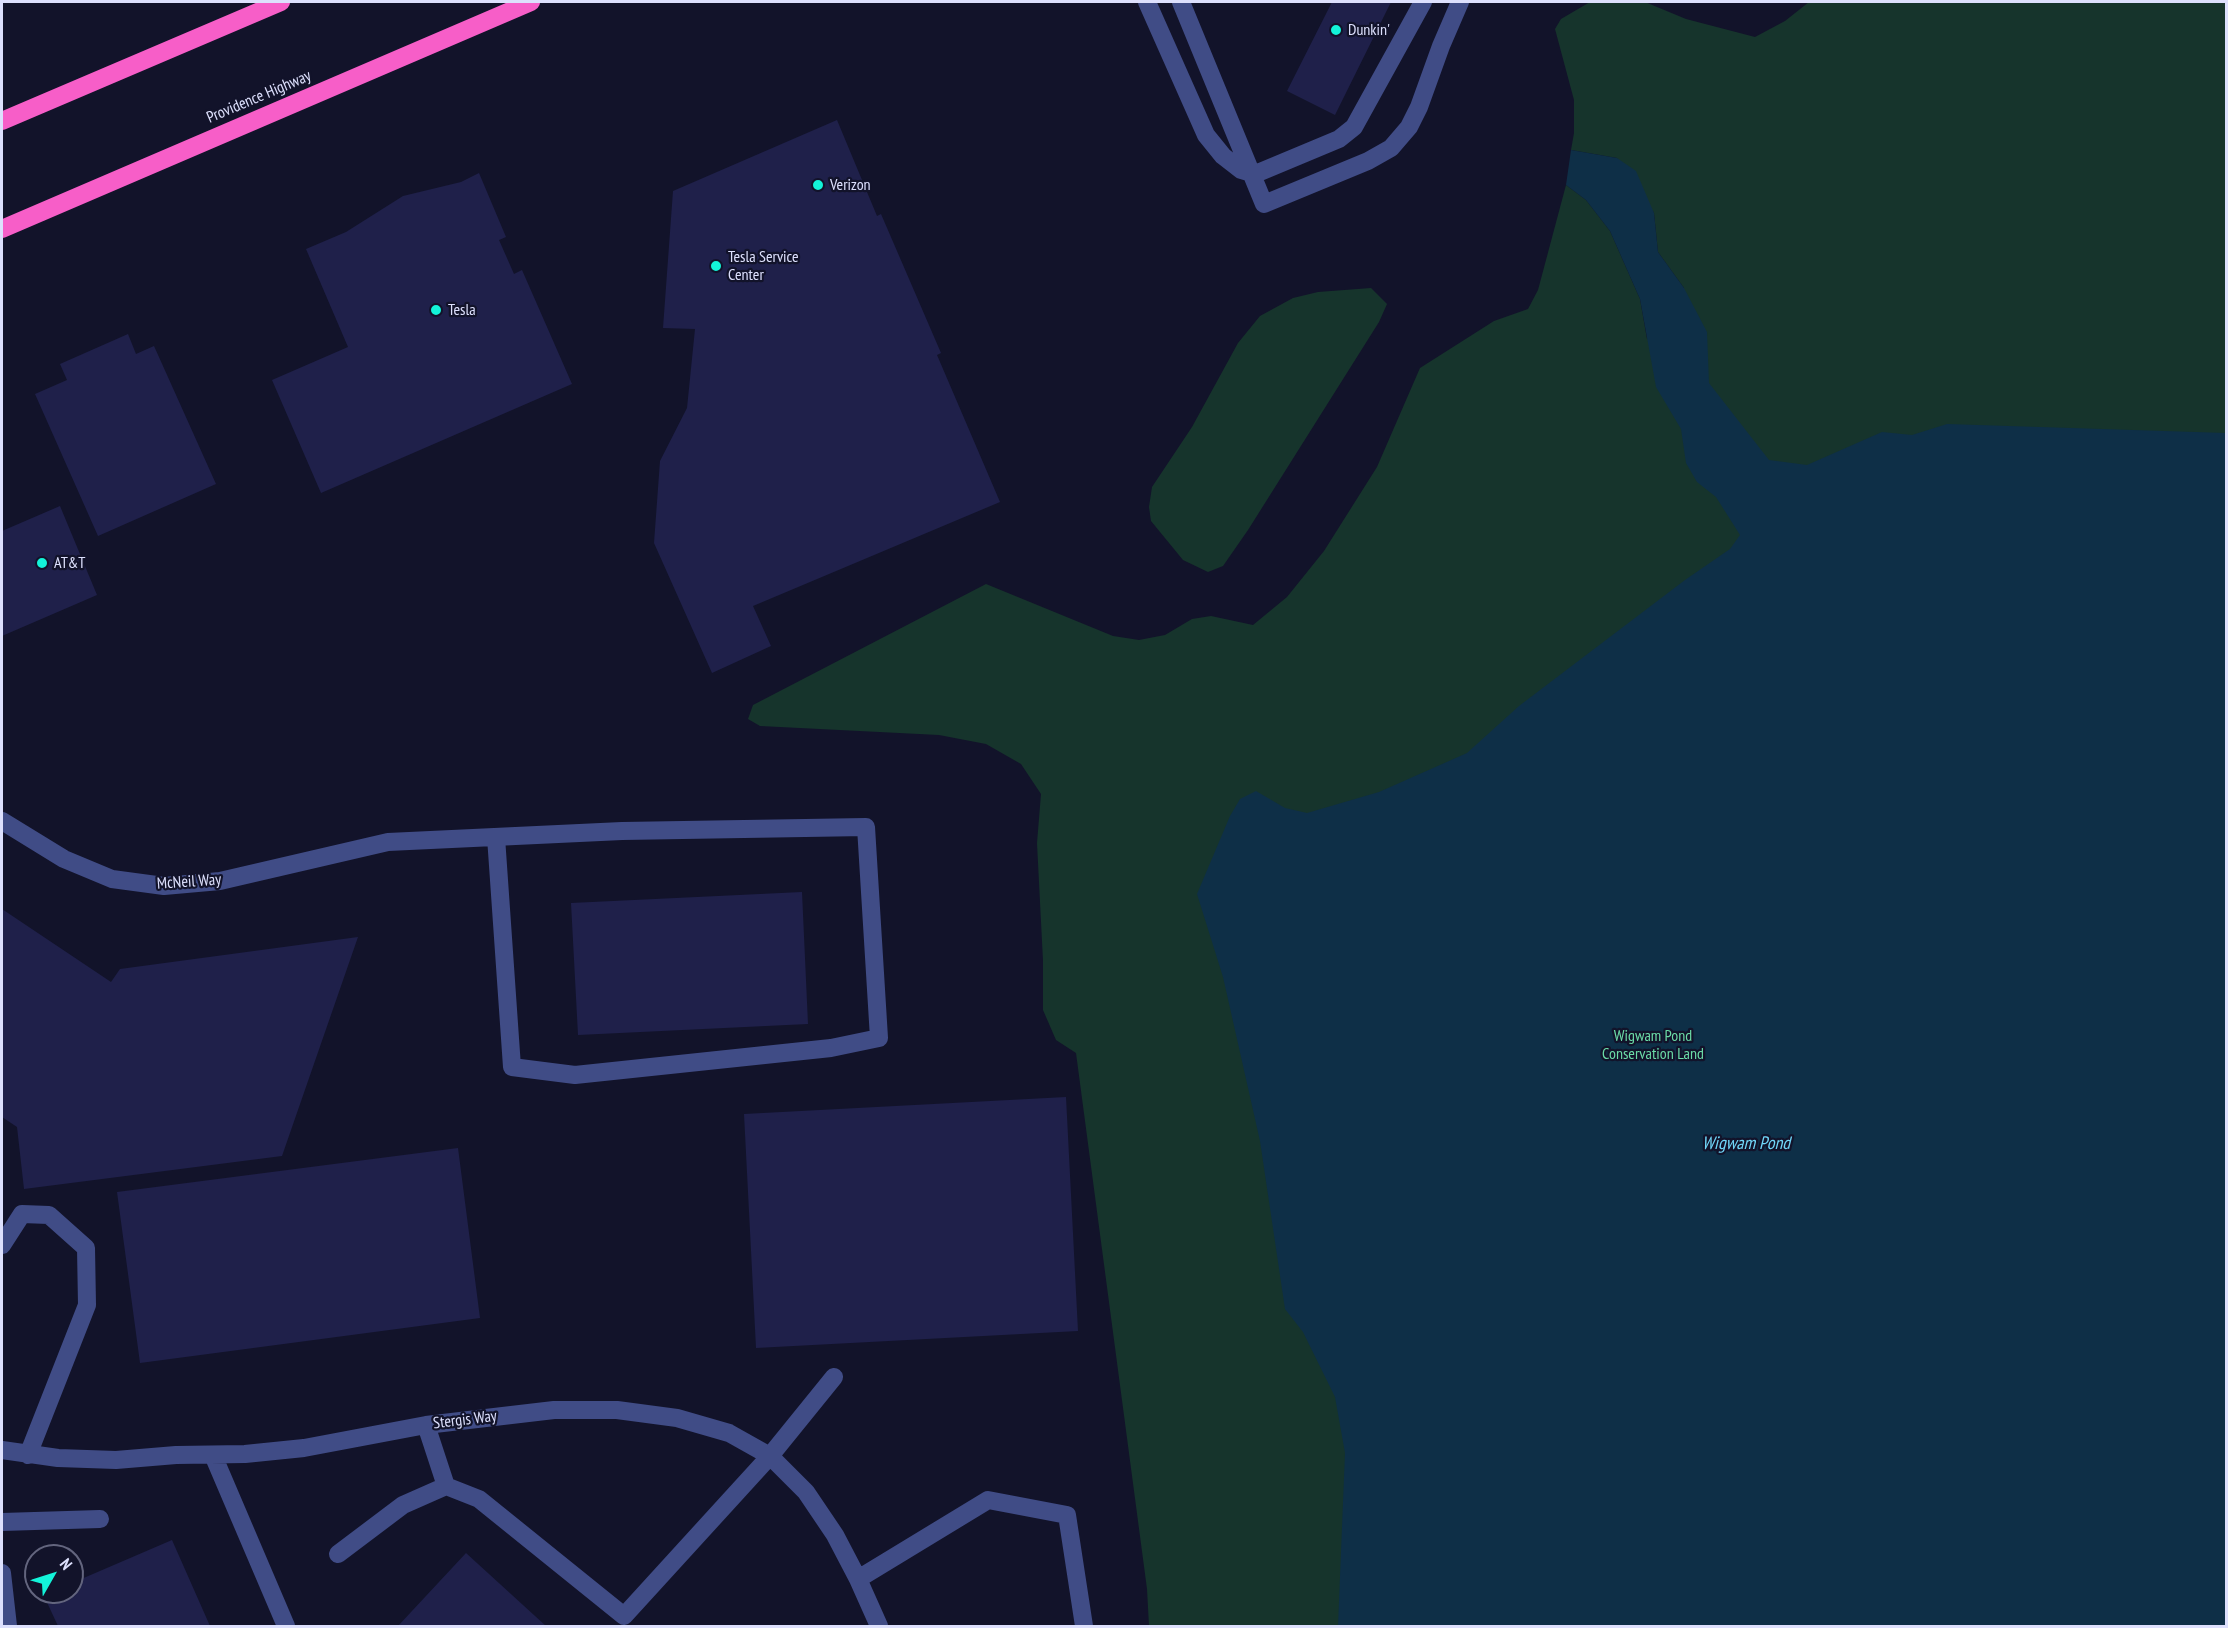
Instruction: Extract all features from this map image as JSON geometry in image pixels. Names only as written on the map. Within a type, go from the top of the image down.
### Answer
[{"type":"highway","points":[[2,121],[281,2]]},
{"type":"highway","name":"Providence Highway","points":[[2,229],[531,2]]},
{"type":"street","points":[[1147,2],[1206,135],[1223,156],[1241,170],[1251,173],[1260,172],[1339,139],[1354,127],[1423,2]]},
{"type":"street","points":[[1181,2],[1264,204],[1368,161],[1391,148],[1409,127],[1419,107],[1460,2]]},
{"type":"street","name":"McNeil Way","points":[[2,821],[64,859],[112,879],[164,886],[220,881],[388,842],[622,831],[866,827],[879,1038],[831,1048],[575,1075],[512,1067],[496,837]]},
{"type":"street","points":[[2,1245],[22,1214],[49,1215],[86,1248],[87,1305],[28,1455]]},
{"type":"street","points":[[338,1554],[403,1505],[446,1486],[479,1499],[624,1616],[770,1456],[834,1377]]},
{"type":"street","name":"Stergis Way","points":[[2,1450],[58,1458],[116,1461],[245,1454],[304,1448],[426,1425],[554,1410],[617,1410],[677,1418],[729,1433],[770,1456],[806,1491],[835,1535],[879,1626]]},
{"type":"street","points":[[426,1425],[446,1486]]},
{"type":"street","points":[[213,1455],[286,1626]]},
{"type":"street","points":[[858,1579],[988,1500],[1067,1515],[1083,1626]]},
{"type":"street","points":[[2,1522],[100,1519]]},
{"type":"street","points":[[2,1572],[8,1626]]},
{"type":"green space","name":"Wigwam Pond","points":[[1590,2],[1645,2],[1686,19],[1755,37],[1785,21],[1809,2],[2226,2],[2226,1626],[1149,1626],[1147,1589],[1076,1053],[1056,1040],[1043,1010],[1037,843],[1041,794],[1021,764],[986,744],[939,735],[760,726],[748,719],[753,705],[986,584],[1113,636],[1139,640],[1165,635],[1192,619],[1211,616],[1253,625],[1287,597],[1324,551],[1377,467],[1420,368],[1494,321],[1528,309],[1538,290],[1566,185],[1586,200],[1610,231],[1640,299],[1647,339],[1684,288],[1658,252],[1654,213],[1617,158],[1571,150],[1574,133],[1574,100],[1555,29],[1561,19]]},
{"type":"green space","points":[[1371,288],[1387,304],[1379,322],[1248,530],[1223,566],[1208,572],[1183,560],[1151,521],[1149,507],[1152,487],[1192,427],[1238,343],[1260,316],[1293,298],[1318,292]]},
{"type":"water","name":"Wigwam Pond","points":[[1571,150],[1617,158],[1636,171],[1654,213],[1658,252],[1684,288],[1707,332],[1709,383],[1769,460],[1807,465],[1882,432],[1912,435],[1947,424],[2226,433],[2226,1626],[1338,1626],[1345,1453],[1335,1397],[1303,1332],[1285,1309],[1260,1141],[1223,977],[1197,894],[1230,816],[1240,799],[1256,791],[1285,808],[1307,813],[1379,792],[1467,753],[1519,706],[1685,580],[1730,549],[1740,535],[1716,497],[1697,482],[1686,463],[1681,429],[1656,387],[1640,299],[1610,231],[1586,200],[1566,185]]},
{"type":"building","points":[[1332,2],[1391,2],[1335,115],[1287,91]]},
{"type":"building","points":[[837,120],[877,216],[881,214],[941,353],[937,355],[1000,502],[753,606],[771,646],[712,673],[654,543],[660,461],[687,408],[695,329],[663,328],[673,191]]},
{"type":"building","name":"Tesla","points":[[479,173],[506,237],[499,240],[514,274],[522,270],[572,384],[321,493],[272,380],[348,347],[306,249],[346,232],[403,196],[461,182]]},
{"type":"building","points":[[128,334],[136,354],[154,346],[216,484],[98,536],[35,394],[67,380],[60,364]]},
{"type":"building","name":"AT&T","points":[[60,506],[97,595],[2,636],[2,531]]},
{"type":"building","points":[[802,892],[808,1024],[578,1035],[571,903]]},
{"type":"building","points":[[2,909],[111,982],[120,969],[358,937],[282,1156],[24,1189],[17,1127],[2,1117]]},
{"type":"building","points":[[1066,1097],[1078,1331],[756,1348],[744,1114]]},
{"type":"building","points":[[458,1148],[480,1318],[140,1363],[117,1192]]},
{"type":"building","points":[[172,1540],[210,1626],[58,1626],[48,1604],[84,1604],[84,1578]]},
{"type":"building","points":[[466,1553],[546,1626],[398,1626]]},
{"type":"place","name":"Dunkin'","points":[[1336,30]]},
{"type":"place","name":"Verizon","points":[[818,185]]},
{"type":"place","name":"Tesla Service Center","points":[[716,266]]},
{"type":"place","name":"Tesla","points":[[436,310]]},
{"type":"place","name":"AT&T","points":[[42,563]]},
{"type":"park label","name":"Wigwam Pond Conservation Land","points":[[1653,1045]]}]
